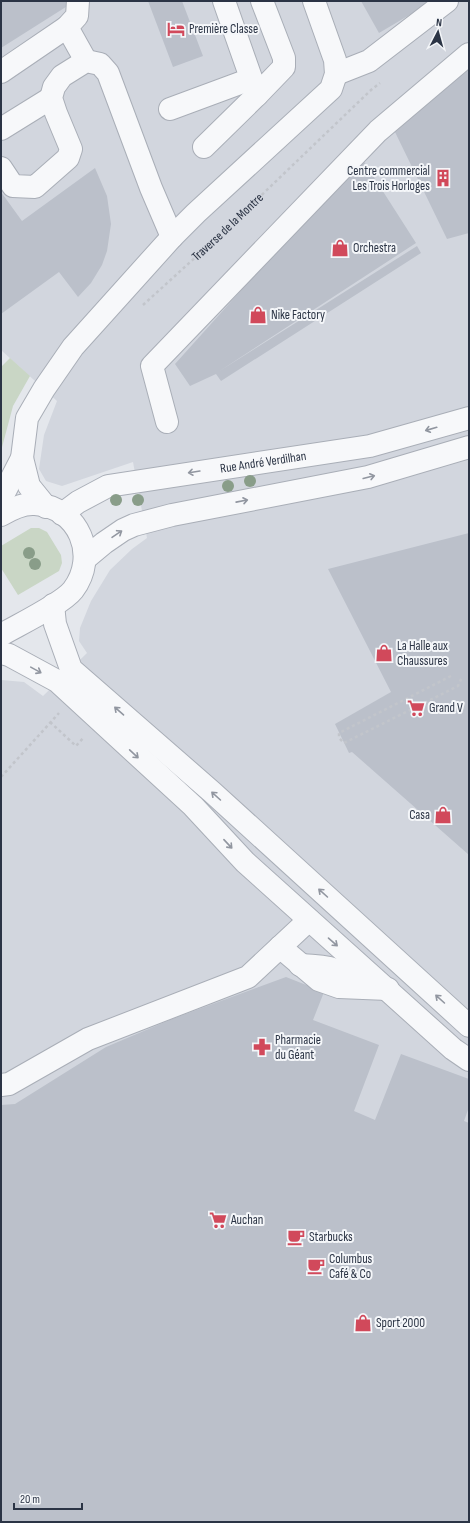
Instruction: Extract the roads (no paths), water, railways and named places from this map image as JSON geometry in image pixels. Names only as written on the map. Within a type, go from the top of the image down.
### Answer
[{"type":"street","points":[[1,72],[67,27],[77,16],[78,1]]},
{"type":"street","points":[[224,1],[254,87]]},
{"type":"street","points":[[204,147],[254,87],[284,66],[284,58],[262,1]]},
{"type":"street","points":[[4,493],[22,458],[27,418],[44,389],[73,347],[172,237],[196,213],[331,89],[336,74],[335,60],[314,1]]},
{"type":"street","points":[[336,74],[369,61],[447,1]]},
{"type":"street","points":[[67,27],[86,61]]},
{"type":"street","points":[[167,422],[152,366],[378,131],[469,54]]},
{"type":"street","points":[[1,168],[13,186],[35,187],[68,158],[71,149],[51,98],[54,87],[62,76],[86,61],[100,64],[108,73],[151,188],[172,237]]},
{"type":"street","points":[[170,109],[254,87]]},
{"type":"street","points":[[1,129],[51,98]]},
{"type":"street","name":"Rue André Verdilhan","points":[[54,510],[78,502],[108,486],[126,482],[370,446],[469,418]]},
{"type":"street","points":[[86,558],[123,530],[134,525],[172,515],[368,477],[469,447]]},
{"type":"street","points":[[22,458],[29,486],[54,510]]},
{"type":"street","points":[[1,515],[23,506],[35,504],[54,510],[71,520],[83,542],[86,558],[83,576],[72,592],[53,606],[1,635]]},
{"type":"street","points":[[53,606],[55,624],[71,669],[212,792],[469,1026]]},
{"type":"street","points":[[1,653],[9,654],[57,681],[193,806],[245,862],[453,1049],[469,1060]]},
{"type":"street","points":[[1,1085],[9,1084],[88,1039],[248,977],[309,920]]},
{"type":"street","points":[[280,947],[300,965],[365,988],[388,989]]},
{"type":"place","name":"Première Classe","points":[[176,29]]},
{"type":"place","name":"Centre commercial Les Trois Horloges","points":[[443,178]]},
{"type":"place","name":"Orchestra","points":[[340,248]]},
{"type":"place","name":"Nike Factory","points":[[258,315]]},
{"type":"place","name":"La Halle aux Chaussures","points":[[384,653]]},
{"type":"place","name":"Grand V","points":[[416,708]]},
{"type":"place","name":"Casa","points":[[443,815]]},
{"type":"place","name":"Pharmacie du Géant","points":[[262,1047]]},
{"type":"place","name":"Auchan","points":[[218,1220]]},
{"type":"place","name":"Starbucks","points":[[296,1237]]},
{"type":"place","name":"Columbus Café & Co","points":[[316,1266]]},
{"type":"place","name":"Sport 2000","points":[[363,1323]]}]
